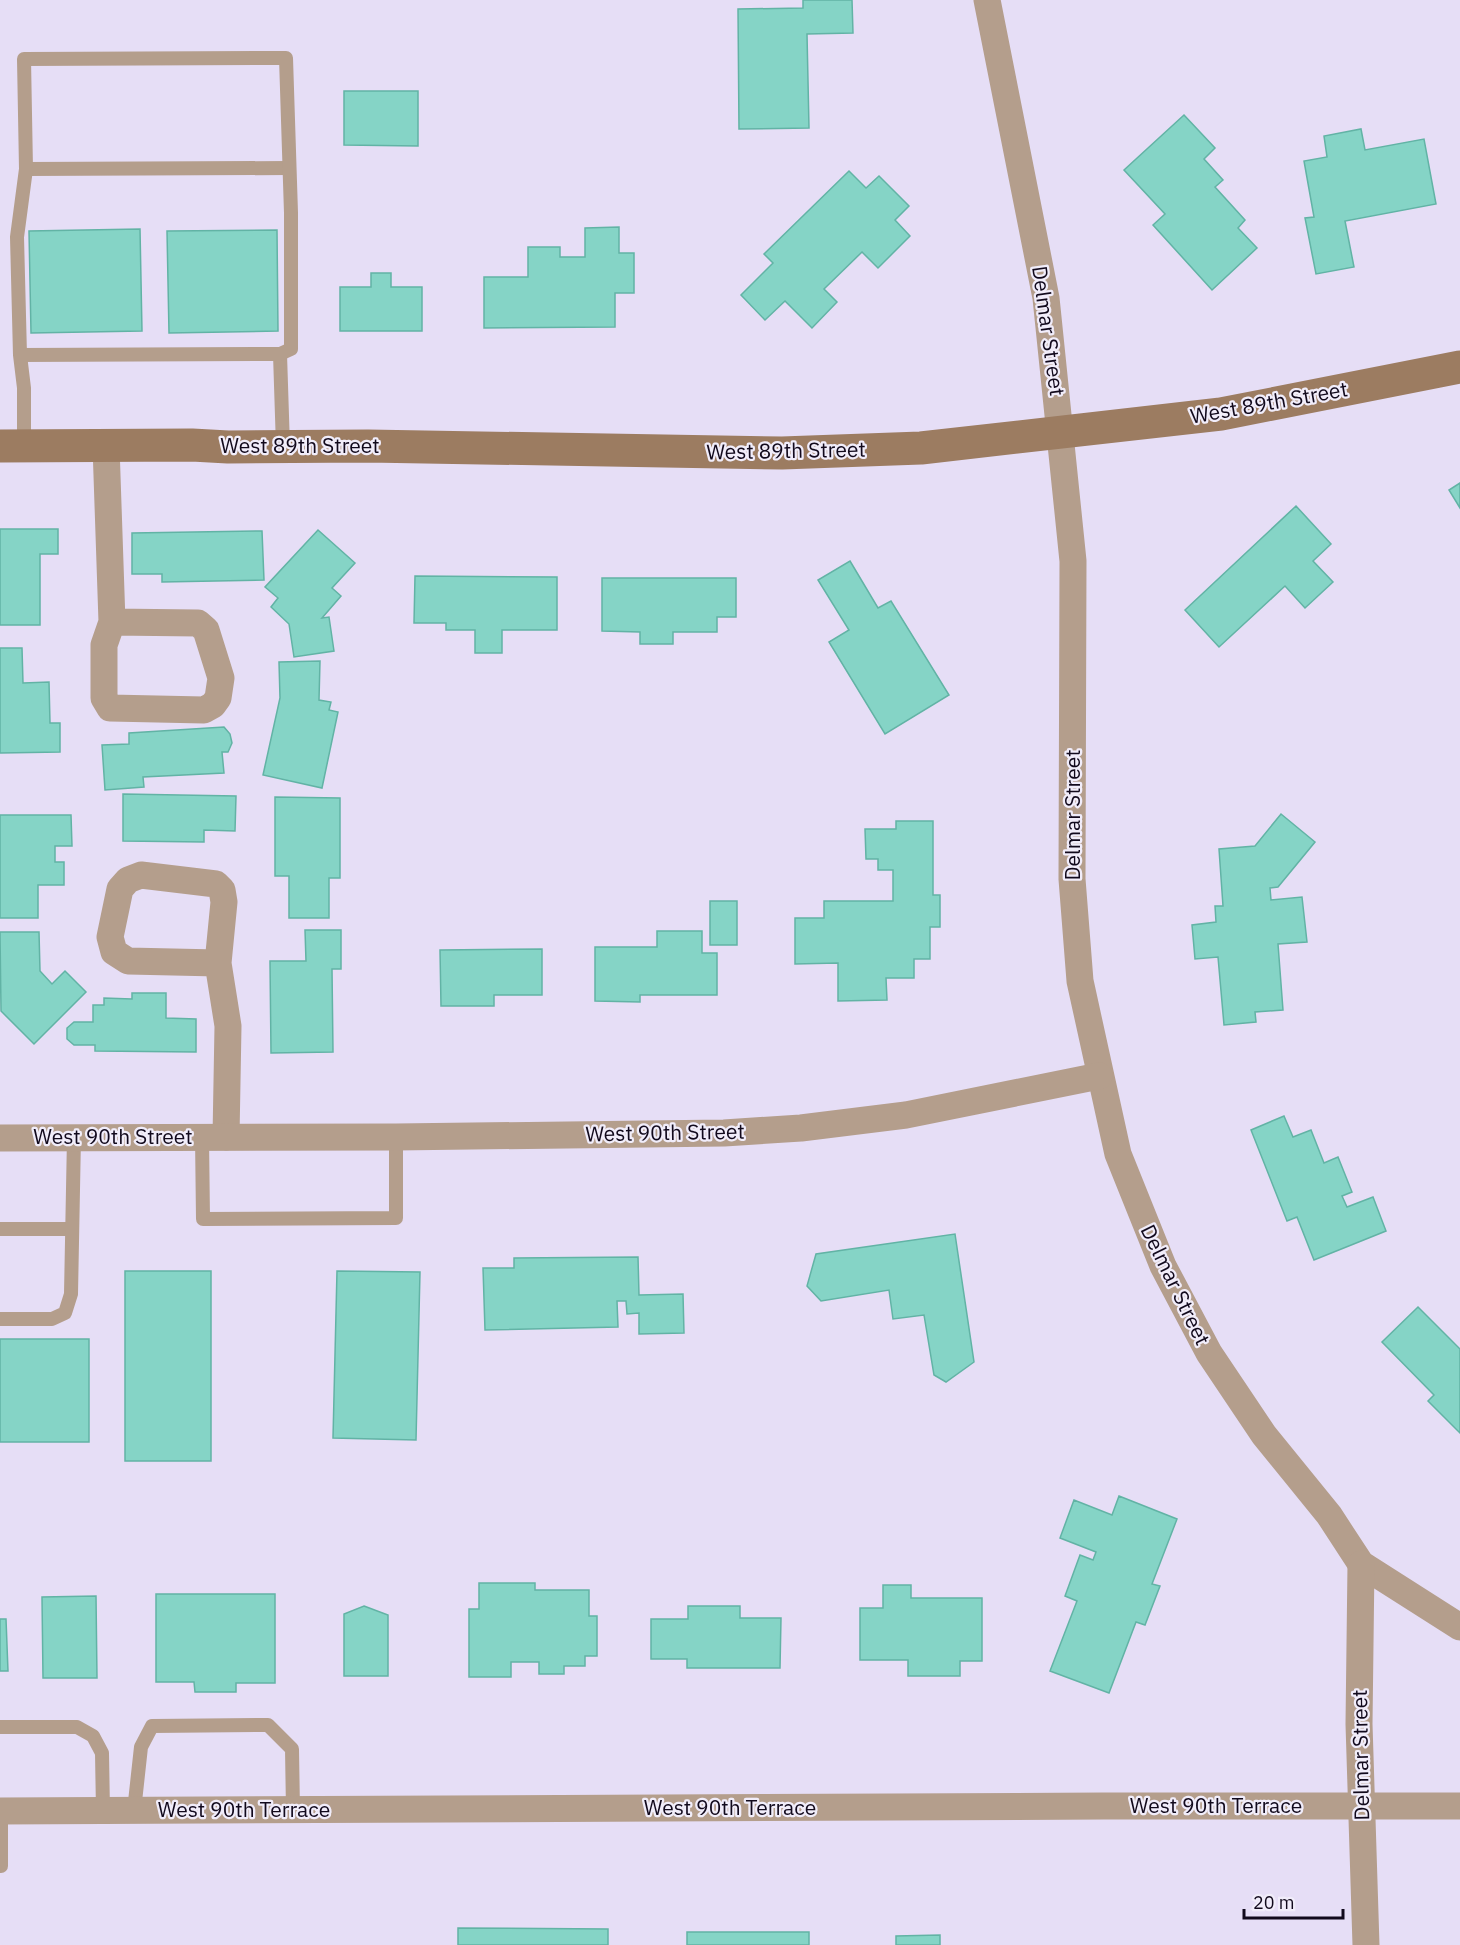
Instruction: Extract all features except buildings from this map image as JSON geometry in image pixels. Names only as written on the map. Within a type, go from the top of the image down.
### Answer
[{"type":"street","name":"Delmar Street","points":[[987,0],[1046,298],[1073,561],[1072,879],[1080,981],[1099,1076],[1118,1154],[1163,1266],[1209,1353],[1264,1435],[1329,1515],[1361,1564],[1460,1627]]},
{"type":"street","name":"West 89th Street","points":[[12,446],[368,446],[782,453],[921,448],[1221,414],[1460,367]]},
{"type":"street","points":[[106,446],[112,622],[104,645],[104,698],[110,708],[204,710],[213,705],[218,698],[222,678],[206,630],[198,623],[112,622]]},
{"type":"street","points":[[214,1137],[228,1026],[218,963],[224,902],[222,890],[216,884],[141,875],[128,880],[120,889],[110,937],[114,952],[128,962],[218,963]]},
{"type":"street","name":"West 90th Street","points":[[0,1138],[724,1133],[801,1128],[906,1115],[1099,1076]]},
{"type":"street","name":"Delmar Street","points":[[1361,1564],[1359,1724],[1366,1945]]},
{"type":"street","name":"West 90th Terrace","points":[[1,1811],[1460,1806]]},
{"type":"lane","points":[[12,446],[24,388],[20,355],[17,237],[26,169],[24,60],[286,58],[291,213],[291,349],[280,354],[20,355]]},
{"type":"lane","points":[[26,169],[288,168]]},
{"type":"lane","points":[[280,354],[283,447]]},
{"type":"lane","points":[[0,1319],[52,1318],[65,1313],[71,1294],[74,1137]]},
{"type":"lane","points":[[214,1137],[202,1219],[396,1218],[396,1137]]},
{"type":"lane","points":[[0,1229],[72,1229]]},
{"type":"lane","points":[[134,1810],[141,1747],[152,1726],[256,1725],[268,1725],[292,1749],[293,1810]]},
{"type":"lane","points":[[0,1727],[76,1727],[93,1736],[102,1753],[103,1810]]},
{"type":"lane","points":[[1,1811],[1,1866]]}]
